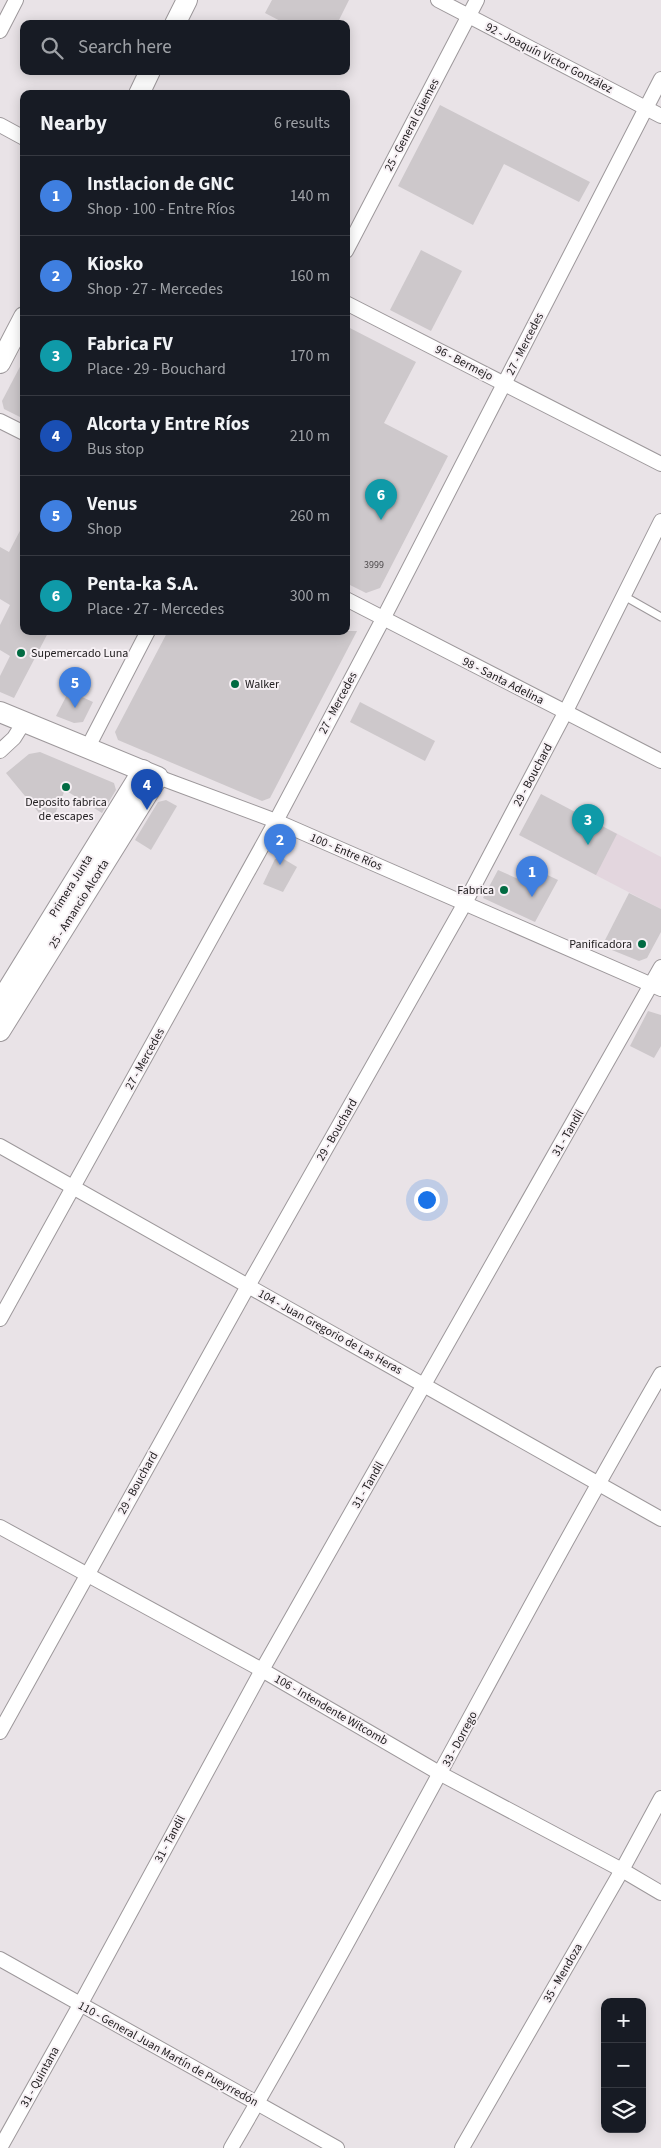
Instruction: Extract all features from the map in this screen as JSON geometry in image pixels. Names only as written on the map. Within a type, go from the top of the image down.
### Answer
[{"type":"main road","points":[[177,20],[188,0]]},
{"type":"main road","points":[[141,90],[148,75]]},
{"type":"main road","points":[[0,363],[20,325]]},
{"type":"main road","name":"100 - Entre Ríos","points":[[0,712],[151,773]]},
{"type":"main road","name":"Primera Junta","points":[[0,1002],[151,773]]},
{"type":"main road","name":"25 - Amancio Alcorta","points":[[0,1031],[151,773]]},
{"type":"street","points":[[0,31],[16,0]]},
{"type":"street","name":"92 - Joaquín Víctor González","points":[[438,0],[661,116]]},
{"type":"street","name":"25 - General Güemes","points":[[350,243],[477,0]]},
{"type":"street","name":"27 - Mercedes","points":[[0,1319],[276,821],[383,619],[661,79]]},
{"type":"street","points":[[0,125],[20,136]]},
{"type":"street","name":"96 - Bermejo","points":[[350,305],[661,464]]},
{"type":"street","points":[[0,421],[20,431]]},
{"type":"street","name":"29 - Bouchard","points":[[0,1732],[248,1286],[465,903],[565,713],[661,521]]},
{"type":"street","name":"98 - Santa Adelina","points":[[350,602],[661,761]]},
{"type":"street","points":[[88,747],[146,635]]},
{"type":"street","points":[[0,751],[14,738],[24,722]]},
{"type":"street","name":"100 - Entre Ríos","points":[[151,773],[276,821],[656,987]]},
{"type":"street","name":"31 - Tandil","points":[[80,2005],[262,1670],[656,987],[661,968]]},
{"type":"street","name":"104 - Juan Gregorio de Las Heras","points":[[0,1146],[661,1519]]},
{"type":"street","name":"33 - Dorrego","points":[[232,2148],[441,1774],[598,1483],[661,1374]]},
{"type":"street","name":"106 - Intendente Witcomb","points":[[0,1527],[86,1576],[262,1670],[441,1774],[622,1870],[661,1893]]},
{"type":"street","name":"35 - Mendoza","points":[[462,2148],[622,1870],[661,1798]]},
{"type":"street","name":"110 - General Juan Martín de Pueyrredón","points":[[0,1959],[337,2148]]},
{"type":"street","name":"31 - Quintana","points":[[0,2148],[80,2005]]},
{"type":"lane","points":[[624,596],[661,617]]},
{"type":"shaded area","points":[[580,814],[661,857],[661,909],[559,856]]},
{"type":"building","points":[[272,0],[349,0],[339,20],[278,20],[265,13]]},
{"type":"building","points":[[440,105],[590,182],[579,202],[504,164],[473,225],[398,186]]},
{"type":"building","points":[[421,250],[462,271],[431,331],[390,310]]},
{"type":"building","points":[[350,328],[416,362],[384,423],[448,456],[380,588],[366,593],[350,585]]},
{"type":"building","points":[[20,367],[20,417],[4,409],[2,401]]},
{"type":"building","name":"Supemercado Luna","points":[[20,531],[20,635],[47,635],[14,698],[0,692],[0,676],[10,656],[0,650],[0,625],[10,605],[0,599],[0,547],[9,552]]},
{"type":"building","name":"Walker","points":[[350,631],[357,631],[270,798],[262,801],[118,740],[115,732],[166,635],[350,635]]},
{"type":"building","points":[[69,691],[93,702],[83,722],[74,723],[56,716]]},
{"type":"building","points":[[360,702],[435,741],[425,761],[350,722]]},
{"type":"building","name":"Deposito fabrica de escapes","points":[[40,752],[114,783],[116,790],[102,813],[65,790],[52,821],[39,813],[6,773],[29,754]]},
{"type":"building","points":[[541,794],[617,834],[596,875],[519,835]]},
{"type":"building","points":[[166,800],[177,806],[151,850],[135,840],[158,802]]},
{"type":"building","points":[[282,858],[297,867],[283,892],[263,884],[275,859]]},
{"type":"building","points":[[498,870],[532,885],[541,872],[558,880],[535,922],[483,898]]},
{"type":"building","points":[[629,893],[661,909],[661,932],[647,958],[639,961],[602,946]]},
{"type":"building","points":[[648,1011],[661,1015],[661,1046],[654,1058],[630,1046]]},
{"type":"place","name":"Penta-ka S.A.","points":[[381,520]]},
{"type":"place","name":"Supemercado Luna","points":[[21,653]]},
{"type":"place","name":"Walker","points":[[235,684]]},
{"type":"place","name":"Venus","points":[[75,708]]},
{"type":"place","name":"Deposito fabrica de escapes","points":[[66,787]]},
{"type":"place","name":"Alcorta y Entre Ríos","points":[[147,810]]},
{"type":"place","name":"Fabrica FV","points":[[588,845]]},
{"type":"place","name":"Kiosko","points":[[280,865]]},
{"type":"place","name":"Fabrica","points":[[504,890]]},
{"type":"place","name":"Instlacion de GNC","points":[[532,897]]},
{"type":"place","name":"Panificadora","points":[[642,944]]}]
